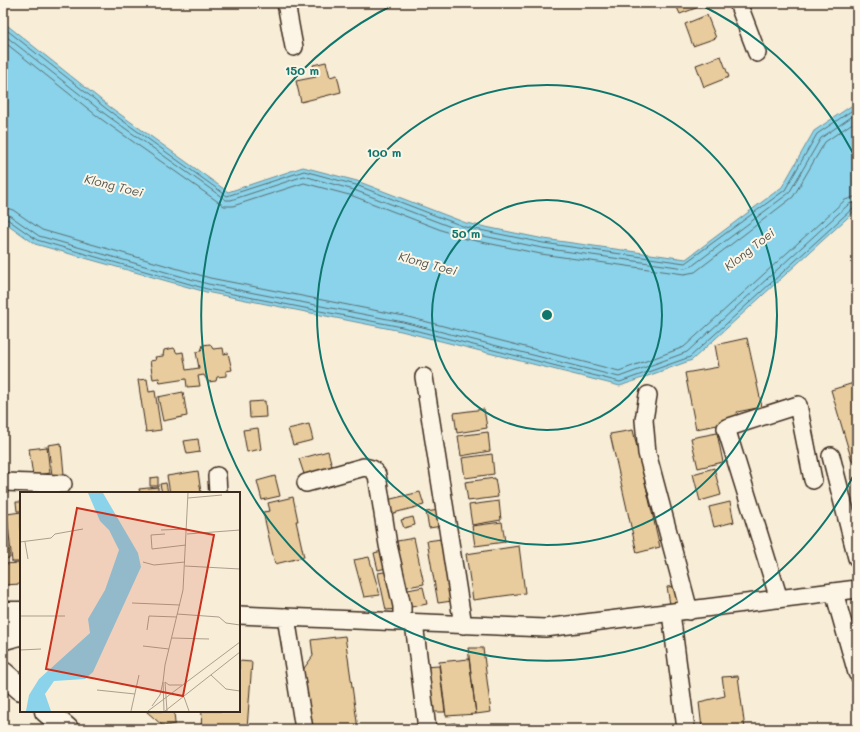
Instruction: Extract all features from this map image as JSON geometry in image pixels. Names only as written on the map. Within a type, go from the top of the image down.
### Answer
[{"type":"main road","points":[[3,613],[20,613]]},
{"type":"main road","points":[[3,673],[20,688]]},
{"type":"street","points":[[286,3],[294,47]]},
{"type":"street","points":[[738,3],[757,53]]},
{"type":"street","points":[[424,377],[463,625]]},
{"type":"street","points":[[648,395],[644,420],[647,453],[688,611]]},
{"type":"street","points":[[779,599],[726,428],[798,406],[813,480]]},
{"type":"street","points":[[831,456],[857,558]]},
{"type":"street","points":[[306,483],[364,467],[372,469],[377,475],[388,545],[402,606],[408,622],[427,729]]},
{"type":"street","points":[[3,482],[63,484]]},
{"type":"street","points":[[240,614],[545,628],[857,589]]},
{"type":"street","points":[[834,592],[857,673]]},
{"type":"street","points":[[671,613],[686,729]]},
{"type":"street","points":[[286,617],[304,729]]},
{"type":"street","points":[[3,627],[20,622]]},
{"type":"street","points":[[3,641],[20,636]]},
{"type":"water","name":"Klong Toei","points":[[3,22],[110,107],[228,192],[303,167],[357,181],[466,223],[544,239],[686,259],[782,187],[814,131],[857,102],[857,209],[692,360],[620,386],[401,331],[206,292],[35,244],[3,221]]},
{"type":"building","points":[[675,3],[703,3],[704,5],[680,14]]},
{"type":"building","points":[[707,15],[716,38],[693,46],[685,24]]},
{"type":"building","points":[[721,56],[729,77],[704,87],[696,65]]},
{"type":"building","points":[[326,62],[330,77],[337,75],[341,92],[301,102],[296,81],[316,77],[313,65]]},
{"type":"building","points":[[747,338],[762,407],[737,412],[739,421],[696,429],[685,373],[719,367],[715,345]]},
{"type":"building","points":[[210,344],[213,349],[223,348],[224,354],[228,353],[232,370],[226,371],[226,376],[217,377],[216,381],[208,382],[204,375],[198,376],[200,386],[187,387],[186,379],[160,383],[159,378],[153,379],[150,361],[156,360],[155,357],[163,356],[164,350],[174,348],[177,353],[183,352],[186,370],[199,368],[196,352],[201,351],[203,345]]},
{"type":"building","points":[[147,379],[149,392],[155,391],[161,430],[146,432],[138,380]]},
{"type":"building","points":[[857,382],[857,460],[852,461],[831,390]]},
{"type":"building","points":[[183,392],[187,416],[163,421],[158,397]]},
{"type":"building","points":[[265,401],[266,417],[250,418],[249,402]]},
{"type":"building","points":[[484,409],[487,428],[457,433],[454,413]]},
{"type":"building","points":[[309,424],[313,440],[293,445],[288,429]]},
{"type":"building","points":[[258,428],[261,449],[247,452],[243,430]]},
{"type":"building","points":[[633,430],[660,547],[637,553],[610,434]]},
{"type":"building","points":[[488,432],[490,451],[461,456],[458,436]]},
{"type":"building","points":[[717,433],[723,462],[698,468],[691,438]]},
{"type":"building","points":[[198,439],[200,452],[187,454],[184,441]]},
{"type":"building","points":[[61,443],[64,474],[52,475],[48,445]]},
{"type":"building","points":[[47,447],[50,473],[33,476],[29,449]]},
{"type":"building","points":[[328,451],[333,470],[305,477],[299,459]]},
{"type":"building","points":[[492,454],[494,474],[465,478],[462,458]]},
{"type":"building","points":[[714,468],[721,495],[700,501],[693,474]]},
{"type":"building","points":[[198,471],[201,492],[170,492],[167,476]]},
{"type":"building","points":[[275,476],[280,496],[262,500],[257,481]]},
{"type":"building","points":[[158,477],[158,486],[150,486],[150,478]]},
{"type":"building","points":[[495,478],[498,497],[468,501],[465,482]]},
{"type":"building","points":[[166,483],[168,492],[162,492],[160,484]]},
{"type":"building","points":[[158,487],[158,492],[140,492],[139,489]]},
{"type":"building","points":[[420,492],[424,505],[390,514],[387,500]]},
{"type":"building","points":[[293,497],[298,521],[296,521],[304,557],[275,564],[263,512],[270,511],[268,503]]},
{"type":"building","points":[[499,501],[501,520],[472,525],[469,505]]},
{"type":"building","points":[[16,502],[20,502],[20,511],[17,511]]},
{"type":"building","points":[[730,502],[734,522],[714,527],[709,507]]},
{"type":"building","points":[[3,510],[5,510],[10,558],[3,559]]},
{"type":"building","points":[[439,510],[442,526],[429,528],[426,512]]},
{"type":"building","points":[[20,512],[20,562],[12,562],[7,514]]},
{"type":"building","points":[[413,517],[415,525],[404,528],[401,520]]},
{"type":"building","points":[[502,522],[505,542],[475,546],[472,526]]},
{"type":"building","points":[[414,538],[424,584],[402,588],[392,542]]},
{"type":"building","points":[[441,539],[452,601],[438,603],[427,541]]},
{"type":"building","points":[[519,546],[525,593],[473,600],[466,554]]},
{"type":"building","points":[[386,550],[390,567],[378,570],[374,553]]},
{"type":"building","points":[[369,557],[380,595],[364,597],[354,560]]},
{"type":"building","points":[[19,563],[20,584],[3,585],[3,564]]},
{"type":"building","points":[[390,571],[399,609],[386,610],[378,573]]},
{"type":"building","points":[[678,586],[680,603],[670,604],[667,587]]},
{"type":"building","points":[[423,587],[427,604],[406,608],[403,591]]},
{"type":"building","points":[[345,636],[358,729],[310,729],[302,671],[313,656],[311,640]]},
{"type":"building","points":[[468,648],[483,648],[491,712],[476,714]]},
{"type":"building","points":[[469,659],[476,714],[446,716],[439,662]]},
{"type":"building","points":[[240,661],[252,662],[247,729],[201,729],[202,712],[240,712]]},
{"type":"building","points":[[439,666],[445,712],[430,712],[424,667]]},
{"type":"building","points":[[738,676],[745,729],[702,729],[699,702],[725,696],[722,677]]},
{"type":"building","points":[[147,712],[174,712],[175,724],[163,726]]},
{"type":"building","points":[[455,723],[456,729],[433,729],[433,726]]}]
